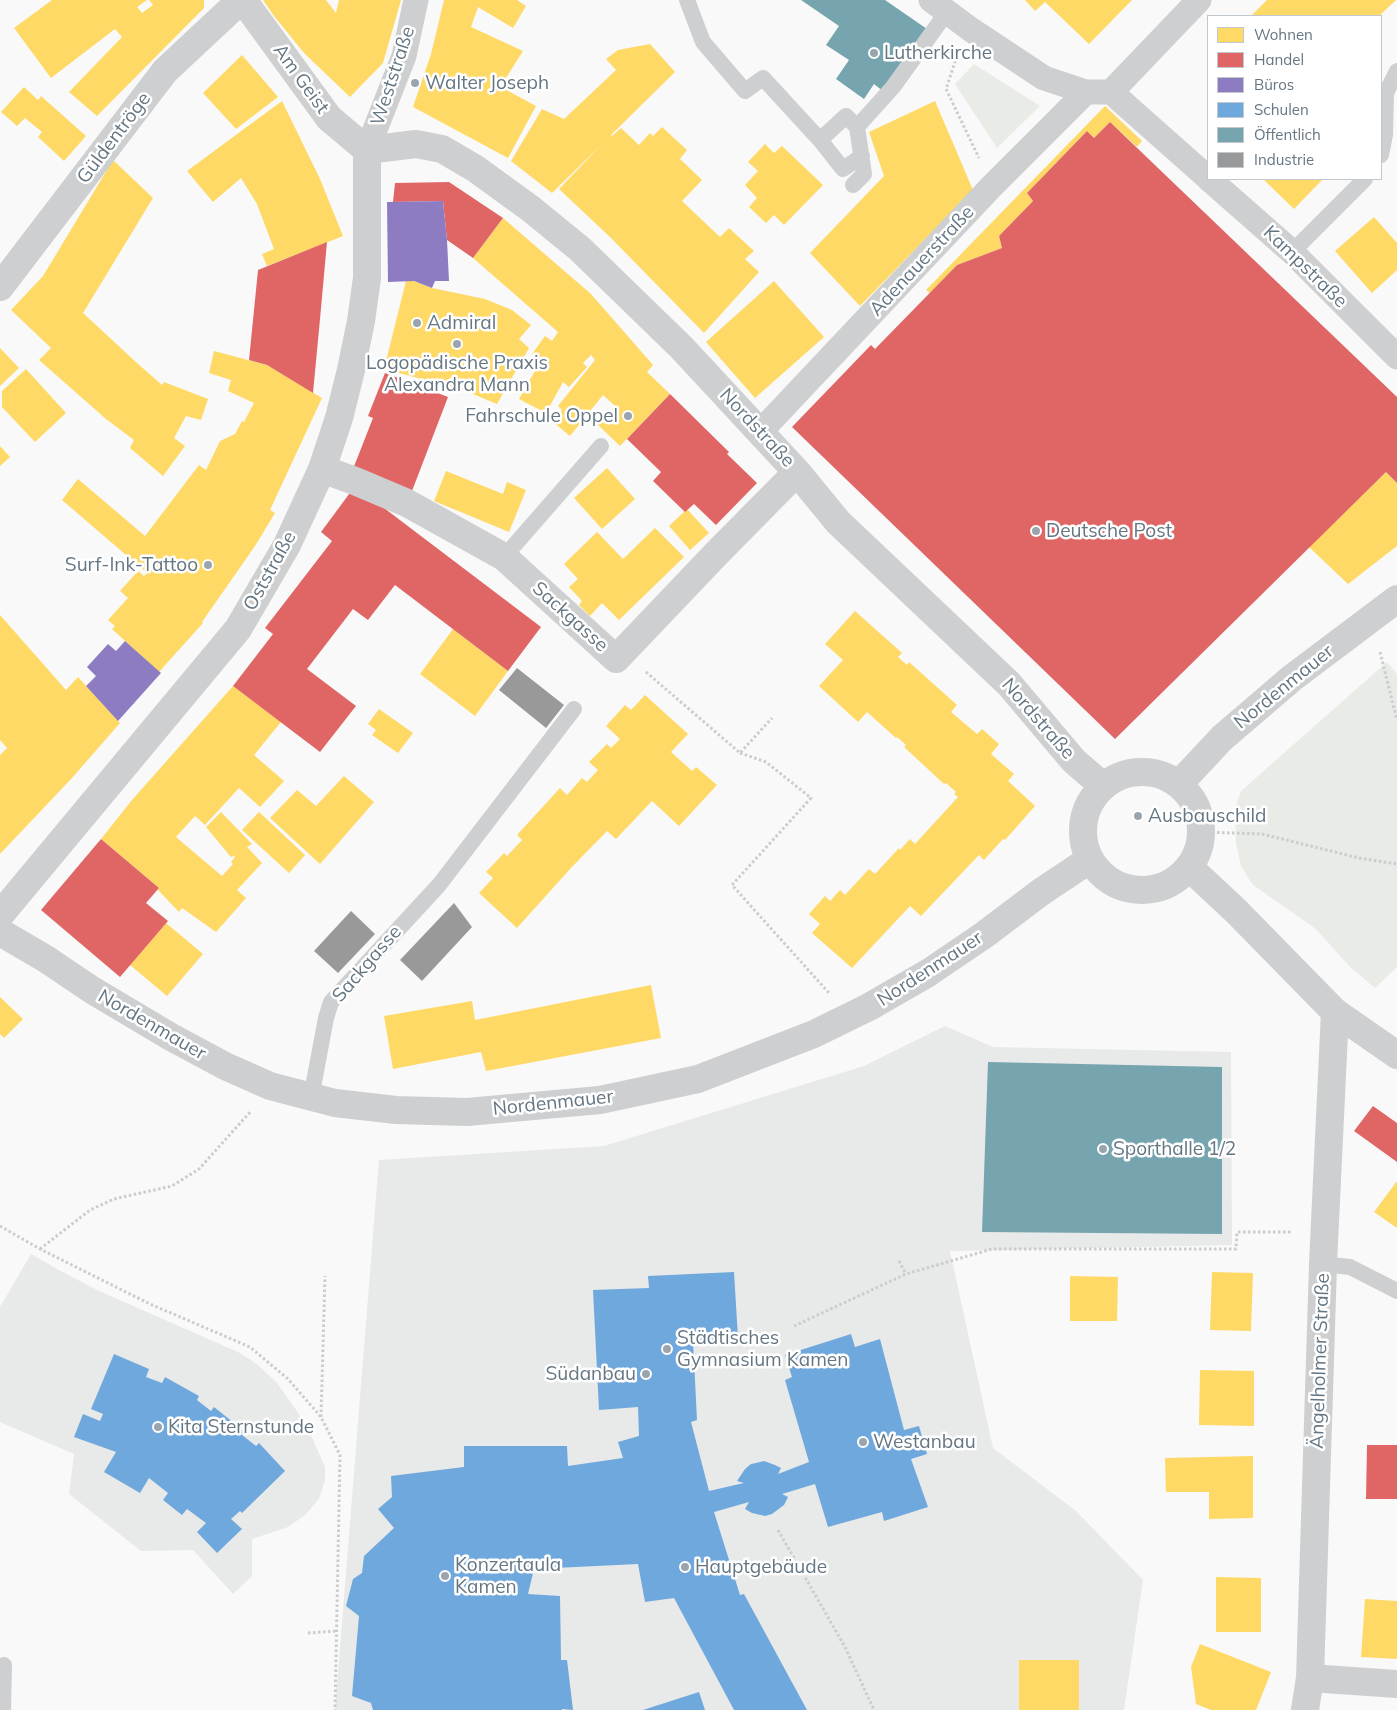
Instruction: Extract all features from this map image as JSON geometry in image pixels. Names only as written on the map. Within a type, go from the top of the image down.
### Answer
[{"type":"street","name":"Am Geist","points":[[242,0],[329,118],[367,150]]},
{"type":"street","name":"Güldentröge","points":[[0,287],[165,71],[242,0]]},
{"type":"street","name":"Weststraße","points":[[367,150],[404,56],[416,0]]},
{"type":"street","points":[[948,13],[1044,78],[1086,92],[1111,92],[1199,0]]},
{"type":"street","name":"Adenauerstraße","points":[[760,432],[992,186],[1086,92]]},
{"type":"street","name":"Kampstraße","points":[[1111,92],[1207,176]]},
{"type":"street","name":"Nordstraße","points":[[367,150],[416,144],[442,149],[476,169],[580,248],[682,348],[797,472],[838,522],[1009,684],[1074,761],[1102,786]]},
{"type":"street","name":"Oststraße","points":[[0,915],[238,629],[287,545],[322,469],[339,418],[351,370],[367,278],[367,150]]},
{"type":"street","name":"Kampstraße","points":[[1211,180],[1292,252],[1397,357]]},
{"type":"street","name":"Sackgasse","points":[[322,469],[355,480],[407,503],[504,557],[616,659],[797,472]]},
{"type":"street","name":"Nordenmauer","points":[[1179,784],[1222,738],[1292,678],[1397,599]]},
{"type":"street","points":[[1136,772],[1151,772],[1166,776],[1179,784],[1192,798],[1200,814],[1202,832],[1198,851],[1190,868],[1175,881],[1157,889],[1137,891],[1118,886],[1102,876],[1089,860],[1083,841],[1083,821],[1090,802],[1102,786],[1124,774],[1136,772]]},
{"type":"street","name":"Nordenmauer","points":[[0,932],[171,1037],[225,1066],[270,1086],[335,1103],[396,1110],[467,1112],[600,1100],[698,1079],[806,1038],[851,1017],[928,973],[1089,860]]},
{"type":"street","points":[[1190,868],[1236,911],[1334,1012],[1397,1055]]},
{"type":"street","name":"Ängelholmer Straße","points":[[1305,1710],[1310,1678],[1324,1232],[1334,1012]]},
{"type":"street","points":[[1310,1678],[1397,1684]]},
{"type":"lane","points":[[687,0],[703,42],[745,91],[763,78],[820,140],[843,169],[862,156]]},
{"type":"lane","points":[[856,127],[893,87],[948,13]]},
{"type":"lane","points":[[1382,150],[1385,135],[1386,93],[1397,71]]},
{"type":"lane","points":[[820,140],[846,116],[856,127],[864,174],[852,185]]},
{"type":"lane","points":[[1292,252],[1364,180]]},
{"type":"lane","points":[[504,557],[601,446]]},
{"type":"lane","name":"Sackgasse","points":[[311,1098],[326,1018],[331,1002],[439,885],[574,709]]},
{"type":"lane","points":[[1323,1264],[1350,1267],[1397,1291]]},
{"type":"lane","points":[[3,1710],[4,1666]]},
{"type":"path","points":[[948,13],[946,89],[992,186]]},
{"type":"path","points":[[1372,617],[1397,720]]},
{"type":"path","points":[[616,659],[643,669],[740,753],[766,762],[811,798],[732,885],[851,1017]]},
{"type":"path","points":[[740,753],[772,718]]},
{"type":"path","points":[[1202,832],[1262,834],[1359,858],[1397,864]]},
{"type":"path","points":[[40,1249],[90,1210],[114,1199],[172,1186],[199,1169],[241,1123],[270,1086]]},
{"type":"path","points":[[0,1226],[40,1249],[150,1304],[250,1347],[288,1379],[320,1417],[340,1455],[334,1710]]},
{"type":"path","points":[[794,1326],[906,1274],[992,1249],[1236,1249],[1237,1232],[1324,1232]]},
{"type":"path","points":[[899,1261],[906,1274]]},
{"type":"path","points":[[320,1417],[325,1276]]},
{"type":"path","points":[[778,1530],[845,1647],[874,1710]]},
{"type":"path","points":[[308,1633],[336,1631]]},
{"type":"shaded area","points":[[974,64],[1040,106],[997,148],[955,84]]},
{"type":"shaded area","points":[[1387,662],[1397,674],[1397,967],[1375,988],[1350,967],[1316,929],[1253,885],[1241,866],[1236,843],[1235,808],[1241,791]]},
{"type":"shaded area","name":"Städtisches Gymnasium Kamen","points":[[945,1026],[993,1047],[1231,1052],[1232,1245],[950,1251],[993,1448],[1076,1511],[1143,1580],[1124,1710],[335,1710],[379,1160],[604,1146],[864,1066]]},
{"type":"shaded area","name":"Kita Sternstunde","points":[[31,1254],[97,1290],[240,1353],[258,1365],[277,1383],[309,1431],[325,1467],[325,1480],[319,1499],[305,1515],[288,1527],[252,1539],[252,1576],[233,1594],[193,1550],[141,1551],[69,1494],[74,1454],[0,1422],[0,1307]]},
{"type":"building: Wohnen","points":[[52,0],[147,0],[137,7],[142,13],[153,5],[149,0],[204,0],[204,8],[97,116],[69,92],[122,37],[115,29],[51,78],[14,28]]},
{"type":"building: Wohnen","points":[[263,0],[326,0],[336,13],[339,0],[401,0],[383,63],[350,97],[304,53]]},
{"type":"building: Wohnen","points":[[444,0],[517,0],[526,6],[513,28],[478,7],[471,27],[523,51],[506,78],[490,81],[536,106],[508,158],[413,107],[431,54]]},
{"type":"building: Wohnen","points":[[1025,0],[1132,0],[1089,44],[1045,2],[1035,11]]},
{"type":"building: Wohnen","points":[[1267,0],[1396,0],[1380,15],[1252,15]]},
{"type":"building: Wohnen","points":[[650,44],[675,72],[611,135],[621,128],[639,145],[650,133],[653,136],[662,127],[687,150],[680,159],[702,180],[682,201],[720,237],[729,228],[754,251],[745,259],[759,272],[704,333],[611,238],[559,189],[600,146],[552,193],[511,161],[542,109],[564,119],[616,70],[606,59],[618,50]]},
{"type":"building: Wohnen","points":[[242,55],[278,97],[236,129],[203,93]]},
{"type":"building: Wohnen","points":[[24,87],[38,100],[41,96],[86,136],[64,161],[38,137],[42,132],[25,118],[17,126],[1,112]]},
{"type":"building: Wohnen","points":[[282,101],[320,179],[343,236],[267,266],[262,254],[274,249],[257,204],[241,178],[213,202],[187,171]]},
{"type":"building: Wohnen","points":[[935,101],[973,190],[860,306],[810,253],[884,176],[869,132]]},
{"type":"building: Wohnen","points":[[1105,106],[1142,141],[1137,147],[1110,122],[1094,138],[1087,131],[1027,193],[1033,201],[999,236],[1002,248],[957,265],[930,293],[926,290]]},
{"type":"building: Wohnen","points":[[765,144],[774,153],[782,146],[823,185],[784,225],[774,215],[766,223],[749,207],[757,198],[745,185],[758,171],[748,162]]},
{"type":"building: Wohnen","points":[[113,160],[153,198],[83,313],[162,385],[164,382],[208,399],[201,420],[186,416],[174,438],[185,446],[163,476],[130,448],[134,440],[106,419],[39,360],[51,348],[11,310],[43,276]]},
{"type":"building: Wohnen","points":[[1264,180],[1322,180],[1294,209]]},
{"type":"building: Wohnen","points":[[1374,217],[1397,243],[1397,270],[1372,293],[1335,251]]},
{"type":"building: Wohnen","points":[[503,218],[591,294],[653,365],[647,372],[670,394],[620,446],[597,424],[616,407],[603,395],[570,436],[552,421],[562,410],[558,406],[595,360],[591,355],[583,363],[587,367],[569,387],[563,382],[546,413],[519,399],[540,362],[532,354],[545,336],[552,341],[558,332],[473,258]]},
{"type":"building: Wohnen","name":"Logopädische Praxis Alexandra Mann","points":[[406,281],[414,281],[432,288],[485,299],[512,310],[531,325],[519,339],[529,348],[497,404],[463,390],[384,369]]},
{"type":"building: Wohnen","points":[[774,281],[824,337],[755,398],[706,342]]},
{"type":"building: Wohnen","points":[[0,348],[19,368],[0,386]]},
{"type":"building: Wohnen","points":[[214,351],[267,365],[322,398],[270,510],[275,513],[203,623],[159,672],[112,629],[115,626],[108,620],[128,598],[120,591],[138,571],[144,576],[147,573],[62,500],[78,479],[145,536],[199,465],[206,470],[220,441],[235,434],[254,403],[228,391],[231,380],[209,373]]},
{"type":"building: Wohnen","points":[[26,369],[66,413],[35,442],[2,407],[2,391]]},
{"type":"building: Wohnen","points":[[0,446],[10,457],[0,466]]},
{"type":"building: Wohnen","points":[[607,468],[635,499],[602,529],[574,498]]},
{"type":"building: Wohnen","points":[[446,471],[503,494],[507,482],[526,490],[509,532],[434,501]]},
{"type":"building: Wohnen","points":[[1386,472],[1397,483],[1397,546],[1348,584],[1309,547]]},
{"type":"building: Wohnen","points":[[687,509],[709,533],[690,550],[669,526]]},
{"type":"building: Wohnen","points":[[655,528],[684,557],[619,620],[602,603],[590,616],[579,605],[582,601],[569,587],[578,579],[564,564],[597,532],[623,559]]},
{"type":"building: Wohnen","points":[[855,611],[902,653],[898,657],[907,665],[909,662],[957,705],[951,712],[977,734],[982,729],[999,744],[991,754],[1014,774],[1008,781],[1035,806],[1005,840],[1003,839],[984,860],[979,855],[921,916],[910,906],[852,968],[812,933],[820,924],[809,914],[825,896],[830,901],[840,890],[845,895],[869,869],[875,874],[910,839],[915,844],[958,797],[954,794],[956,792],[946,783],[944,784],[904,747],[906,745],[867,712],[858,722],[819,686],[843,660],[825,644]]},
{"type":"building: Wohnen","points":[[0,615],[66,690],[78,677],[120,723],[72,778],[0,854],[0,755],[7,748],[0,740]]},
{"type":"building: Wohnen","points":[[453,629],[508,671],[475,716],[420,674]]},
{"type":"building: Wohnen","points":[[233,686],[281,722],[254,755],[284,781],[260,807],[239,788],[205,825],[195,816],[176,837],[222,876],[233,864],[231,862],[235,857],[231,857],[206,827],[221,812],[252,844],[247,847],[262,863],[237,890],[246,898],[216,932],[182,908],[179,912],[158,890],[159,888],[101,839],[132,800]]},
{"type":"building: Wohnen","points":[[645,695],[688,734],[671,752],[692,771],[696,767],[717,785],[679,826],[652,801],[616,839],[607,831],[517,928],[479,893],[493,878],[486,872],[504,853],[507,856],[522,840],[517,835],[560,788],[567,795],[582,778],[587,782],[598,770],[589,762],[607,744],[611,748],[620,739],[606,726],[625,705],[631,710]]},
{"type":"building: Wohnen","points":[[379,709],[413,733],[398,753],[372,735],[376,730],[368,724]]},
{"type":"building: Wohnen","points":[[344,776],[374,802],[320,864],[270,818],[297,790],[316,806]]},
{"type":"building: Wohnen","points":[[259,812],[305,855],[289,873],[242,830]]},
{"type":"building: Wohnen","points":[[166,923],[203,954],[167,996],[130,965]]},
{"type":"building: Wohnen","points":[[651,985],[661,1038],[486,1071],[481,1052],[393,1069],[384,1016],[472,1001],[475,1020]]},
{"type":"building: Wohnen","points":[[0,997],[23,1019],[4,1038],[0,1034]]},
{"type":"building: Wohnen","points":[[1397,1181],[1397,1228],[1374,1212]]},
{"type":"building: Wohnen","points":[[1212,1272],[1253,1273],[1251,1331],[1210,1330]]},
{"type":"building: Wohnen","points":[[1070,1276],[1118,1277],[1117,1321],[1070,1321]]},
{"type":"building: Wohnen","points":[[1200,1370],[1254,1371],[1254,1426],[1199,1425]]},
{"type":"building: Wohnen","points":[[1253,1456],[1253,1518],[1209,1519],[1209,1492],[1166,1492],[1165,1458]]},
{"type":"building: Wohnen","points":[[1216,1577],[1261,1578],[1261,1632],[1216,1632]]},
{"type":"building: Wohnen","points":[[1365,1599],[1397,1601],[1397,1659],[1361,1657]]},
{"type":"building: Wohnen","points":[[1200,1644],[1271,1672],[1256,1710],[1211,1710],[1196,1704],[1191,1667]]},
{"type":"building: Wohnen","points":[[1019,1660],[1079,1660],[1079,1710],[1019,1710]]},
{"type":"building: Handel","points":[[1110,122],[1397,397],[1397,483],[1386,472],[1115,739],[792,427],[871,345],[875,349],[957,265],[1002,248],[999,236],[1033,201],[1027,193],[1087,131],[1094,138]]},
{"type":"building: Handel","points":[[449,182],[503,218],[473,258],[447,240],[443,201],[393,202],[395,183]]},
{"type":"building: Handel","points":[[327,242],[313,393],[267,365],[249,360],[258,270]]},
{"type":"building: Handel","points":[[385,373],[448,397],[412,491],[353,469],[373,418],[368,416]]},
{"type":"building: Handel","points":[[670,394],[729,452],[727,454],[757,483],[716,525],[694,504],[685,512],[653,481],[661,472],[627,439]]},
{"type":"building: Handel","points":[[355,486],[541,627],[508,671],[395,585],[368,620],[353,609],[307,669],[356,706],[320,752],[233,686],[273,634],[265,628],[332,541],[321,532]]},
{"type":"building: Handel","points":[[101,839],[159,888],[146,903],[168,921],[120,977],[41,910]]},
{"type":"building: Handel","points":[[1373,1106],[1397,1123],[1397,1162],[1354,1131]]},
{"type":"building: Handel","points":[[1367,1445],[1397,1445],[1397,1499],[1366,1499]]},
{"type":"building: Büros","points":[[443,201],[449,281],[435,281],[432,288],[414,281],[388,282],[387,202]]},
{"type":"building: Büros","points":[[125,641],[161,673],[118,721],[86,686],[96,676],[87,667],[108,644],[116,651]]},
{"type":"building: Schulen","points":[[734,1272],[738,1338],[693,1341],[697,1420],[691,1422],[709,1491],[744,1483],[737,1481],[751,1464],[764,1461],[775,1465],[781,1468],[778,1474],[809,1462],[785,1380],[792,1377],[785,1355],[851,1334],[855,1347],[880,1339],[904,1430],[919,1426],[927,1454],[911,1459],[928,1507],[884,1521],[882,1512],[828,1527],[815,1484],[782,1494],[788,1497],[784,1505],[772,1514],[765,1516],[745,1509],[749,1502],[714,1512],[740,1595],[744,1594],[807,1710],[734,1710],[674,1598],[645,1602],[638,1564],[534,1569],[528,1594],[560,1596],[561,1660],[567,1660],[573,1710],[373,1710],[371,1703],[352,1696],[359,1616],[346,1606],[353,1579],[362,1573],[364,1556],[394,1528],[378,1509],[392,1497],[391,1476],[464,1467],[464,1446],[567,1446],[568,1466],[623,1458],[618,1442],[639,1436],[638,1407],[599,1410],[593,1290],[649,1288],[648,1276]]},
{"type":"building: Schulen","points":[[114,1354],[149,1369],[146,1377],[162,1383],[165,1377],[199,1396],[197,1400],[211,1411],[214,1407],[244,1431],[242,1435],[256,1446],[259,1443],[285,1471],[242,1513],[240,1511],[231,1519],[242,1529],[217,1553],[197,1532],[206,1523],[187,1509],[182,1515],[163,1500],[168,1493],[149,1478],[140,1493],[104,1472],[116,1452],[74,1437],[83,1414],[100,1421],[103,1414],[91,1409]]},
{"type":"building: Schulen","points":[[699,1692],[705,1710],[643,1710]]},
{"type":"building: Öffentlich","name":"Lutherkirche","points":[[801,0],[885,0],[927,29],[884,92],[874,84],[864,99],[836,79],[849,60],[826,45],[839,26]]},
{"type":"building: Öffentlich","name":"Sporthalle 1/2","points":[[988,1062],[1222,1067],[1222,1234],[982,1232]]},
{"type":"building: Industrie","points":[[517,668],[564,705],[546,728],[499,690]]},
{"type":"building: Industrie","points":[[454,903],[472,927],[422,981],[400,960]]},
{"type":"building: Industrie","points":[[351,911],[375,934],[338,973],[314,951]]},
{"type":"place","name":"Lutherkirche","points":[[874,53]]},
{"type":"place","name":"Walter Joseph","points":[[415,83]]},
{"type":"place","name":"Admiral","points":[[417,323]]},
{"type":"place","name":"Logopädische Praxis Alexandra Mann","points":[[457,344]]},
{"type":"place","name":"Fahrschule Oppel","points":[[628,416]]},
{"type":"place","name":"Deutsche Post","points":[[1036,531]]},
{"type":"place","name":"Surf-Ink-Tattoo","points":[[208,565]]},
{"type":"place","name":"Ausbauschild","points":[[1138,816]]},
{"type":"place","name":"Sporthalle 1/2","points":[[1103,1149]]},
{"type":"place","name":"Städtisches Gymnasium Kamen","points":[[667,1349]]},
{"type":"place","name":"Südanbau","points":[[646,1374]]},
{"type":"place","name":"Kita Sternstunde","points":[[158,1427]]},
{"type":"place","name":"Westanbau","points":[[863,1442]]},
{"type":"place","name":"Hauptgebäude","points":[[685,1567]]},
{"type":"place","name":"Konzertaula Kamen","points":[[445,1576]]}]
